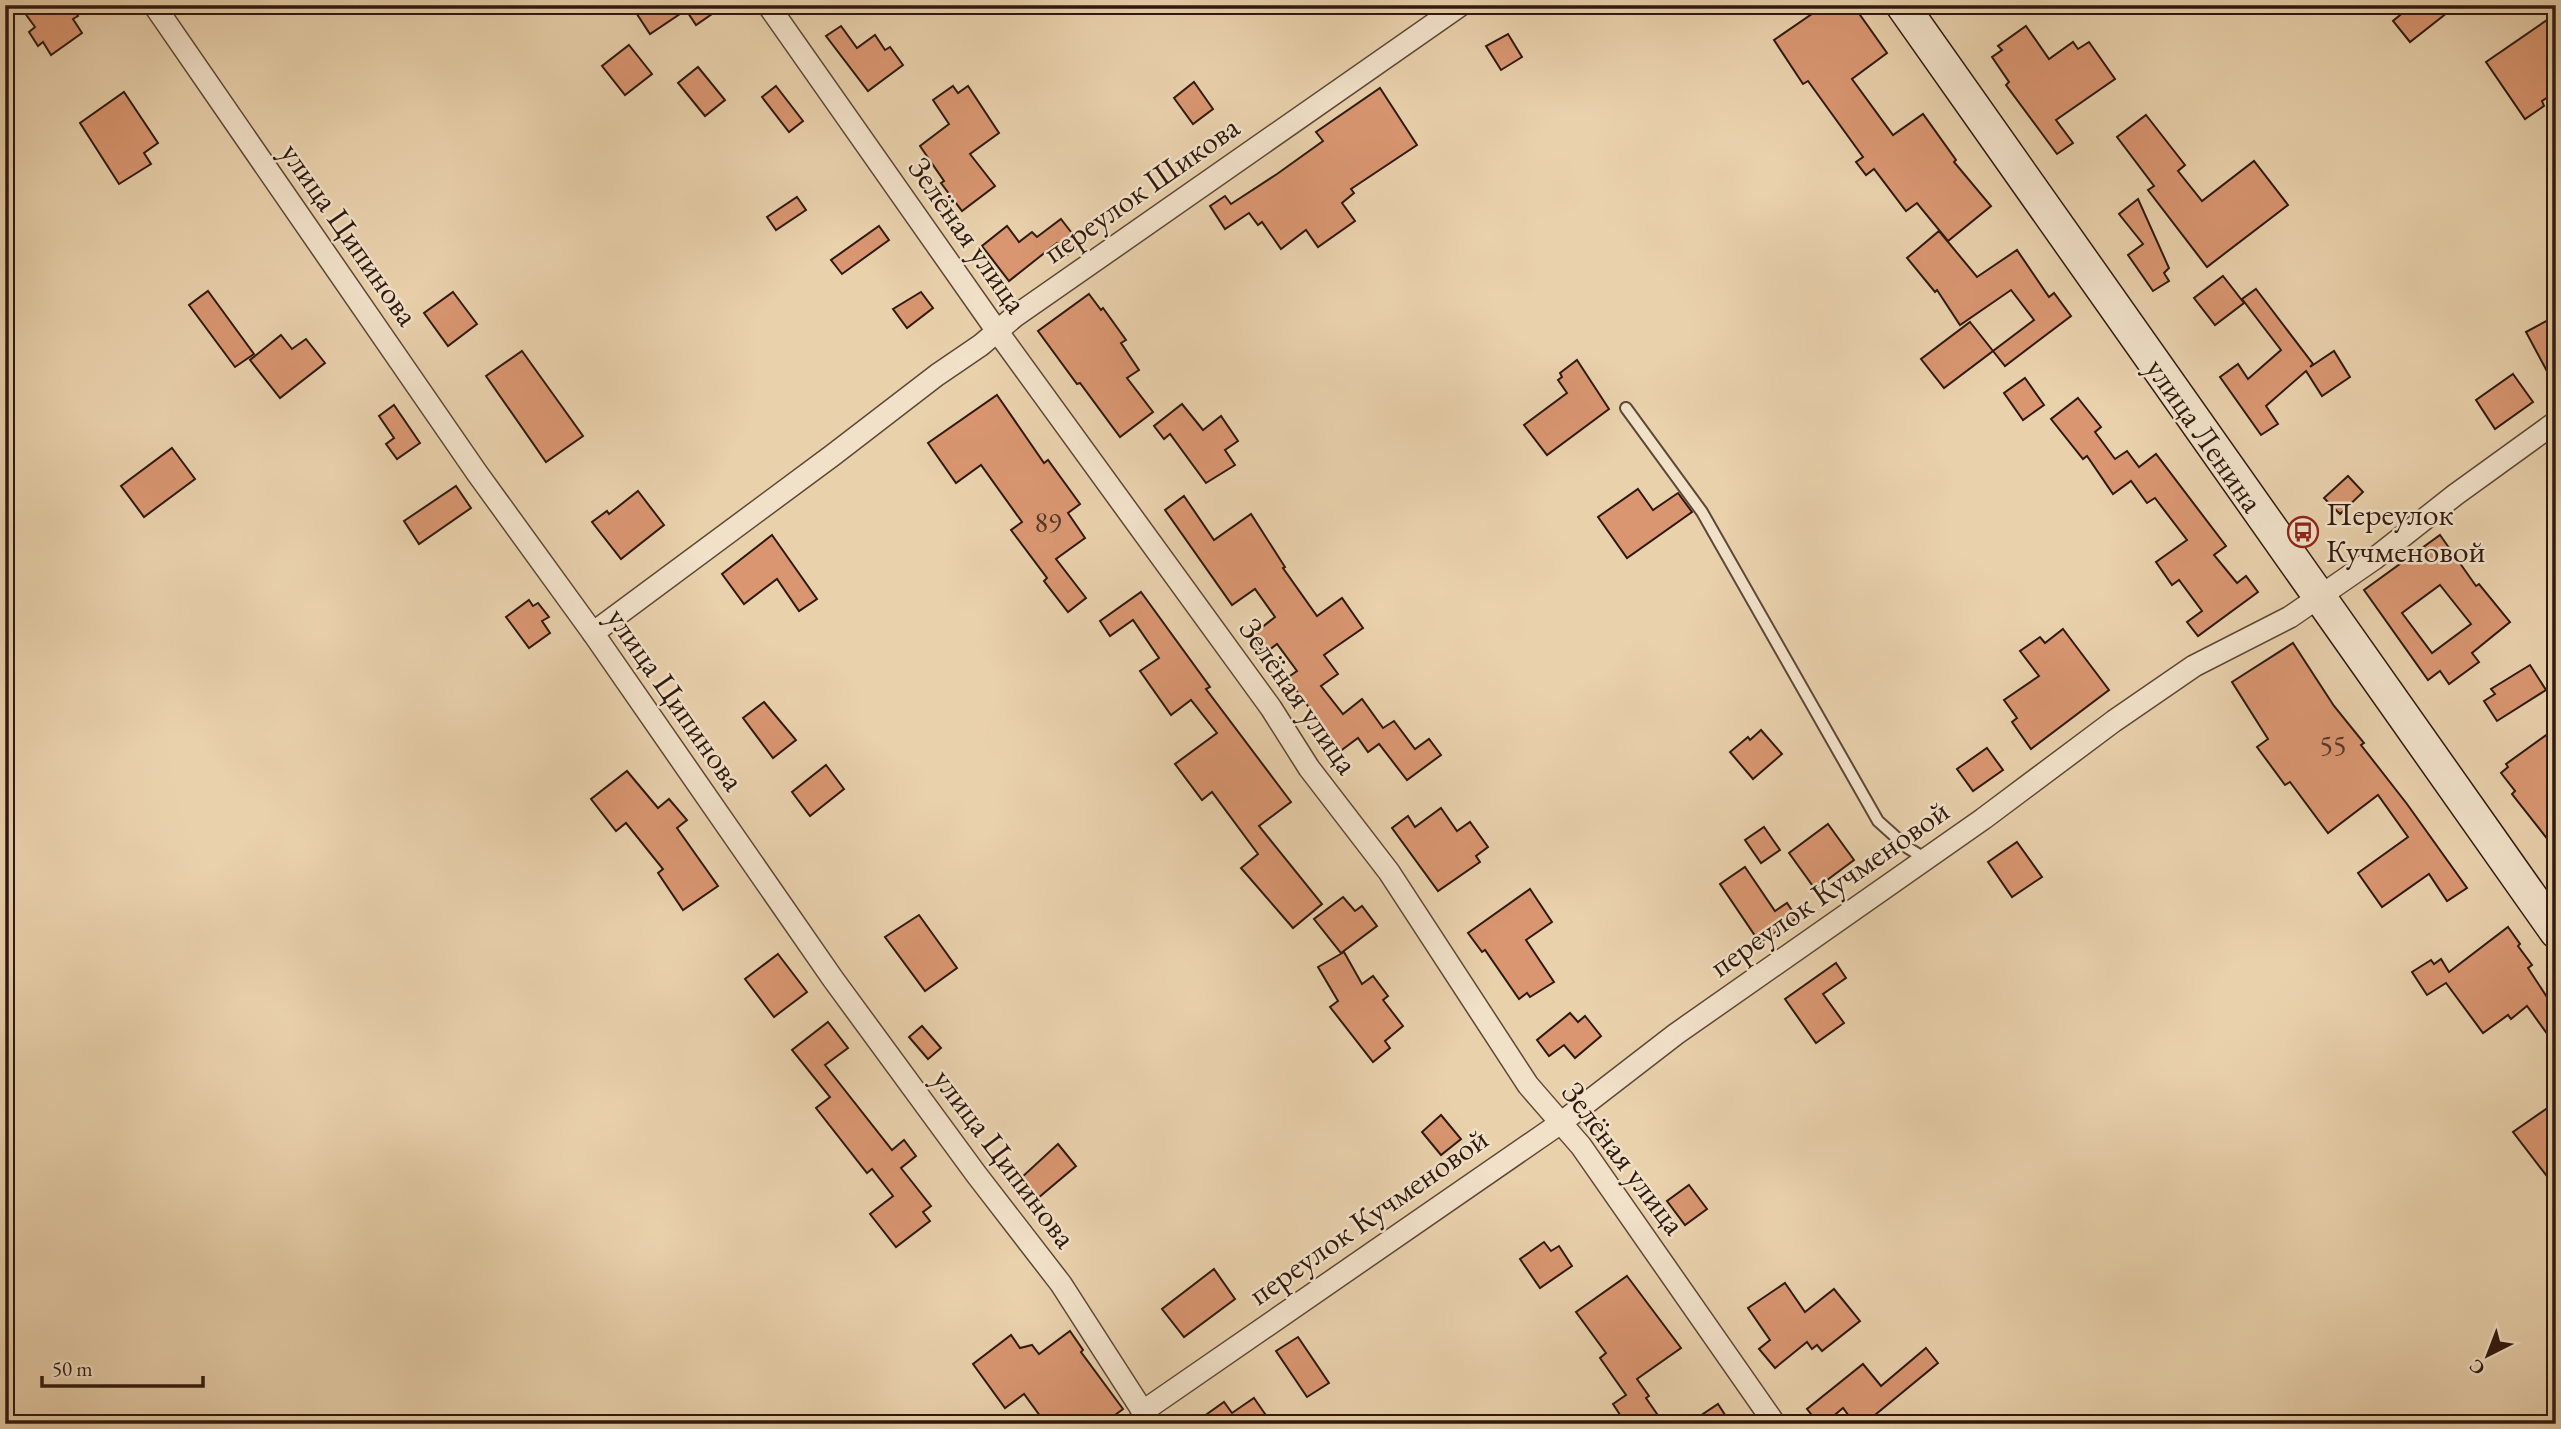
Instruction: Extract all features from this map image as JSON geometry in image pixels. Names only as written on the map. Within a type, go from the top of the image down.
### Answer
[{"type":"street","name":"улица Ципинова","points":[[153,5],[477,473],[593,633],[825,968],[976,1174],[1061,1284],[1141,1420]]},
{"type":"street","name":"Зелёная улица","points":[[768,5],[997,331],[1270,708],[1309,768],[1388,872],[1528,1085],[1562,1122],[1775,1424]]},
{"type":"street","name":"переулок Шикова","points":[[593,633],[1024,309],[1461,5]]},
{"type":"street","name":"улица Ленина","points":[[1902,5],[2556,932]]},
{"type":"street","name":"переулок Кучменовой","points":[[1141,1420],[1562,1122],[1676,1034],[1926,859],[2114,721],[2194,666],[2256,636],[2318,597],[2374,559],[2455,495],[2556,422]]},
{"type":"lane","points":[[1626,408],[1702,512],[1878,821],[1892,835],[1926,859]]},
{"type":"building","points":[[19,5],[71,5],[78,16],[73,19],[82,33],[51,55],[43,42],[38,46],[29,32],[35,27]]},
{"type":"building","points":[[631,5],[725,5],[696,25],[686,10],[650,34]]},
{"type":"building","points":[[1825,5],[1853,5],[1887,53],[1852,79],[1893,135],[1923,114],[1956,160],[1954,162],[1991,206],[1948,241],[1917,203],[1906,211],[1874,169],[1866,175],[1856,162],[1863,157],[1808,81],[1803,84],[1774,40]]},
{"type":"building","points":[[2412,5],[2457,5],[2410,42],[2393,21]]},
{"type":"building","points":[[2547,20],[2556,35],[2556,92],[2542,101],[2544,106],[2525,119],[2486,62]]},
{"type":"building","points":[[841,26],[857,48],[875,35],[885,50],[890,47],[903,65],[868,91],[826,36]]},
{"type":"building","points":[[2026,26],[2049,59],[2073,42],[2078,49],[2089,42],[2115,79],[2056,120],[2073,143],[2057,154],[2006,85],[2009,82],[1992,57],[2002,50],[1998,46]]},
{"type":"building","points":[[1508,34],[1522,57],[1501,70],[1486,46]]},
{"type":"building","points":[[629,45],[652,74],[625,95],[602,66]]},
{"type":"building","points":[[698,67],[725,100],[705,116],[678,83]]},
{"type":"building","points":[[1194,82],[1213,109],[1193,124],[1174,98]]},
{"type":"building","points":[[776,86],[803,121],[789,132],[762,97]]},
{"type":"building","points":[[953,86],[958,93],[968,86],[999,133],[970,154],[995,186],[962,211],[941,183],[944,181],[920,146],[949,124],[933,100]]},
{"type":"building","points":[[1380,88],[1417,145],[1351,189],[1354,193],[1342,203],[1355,221],[1318,247],[1306,230],[1281,249],[1262,222],[1258,225],[1249,213],[1225,229],[1210,206],[1225,196],[1231,204],[1277,174],[1323,141],[1316,132]]},
{"type":"building","points":[[124,92],[158,143],[144,153],[151,164],[119,184],[80,123]]},
{"type":"building","points":[[2146,115],[2185,165],[2178,171],[2202,201],[2254,161],[2288,205],[2207,267],[2148,190],[2154,186],[2117,137]]},
{"type":"building","points":[[797,197],[806,210],[776,230],[767,217]]},
{"type":"building","points":[[2138,199],[2169,268],[2164,273],[2169,281],[2153,291],[2128,255],[2143,244],[2119,214]]},
{"type":"building","points":[[1061,219],[1081,245],[1066,256],[1057,243],[1009,281],[982,246],[1007,226],[1019,242],[1032,232],[1037,237]]},
{"type":"building","points":[[879,226],[889,240],[842,274],[831,260]]},
{"type":"building","points":[[1939,231],[1977,277],[2017,250],[2049,297],[2054,293],[2071,316],[2005,366],[1993,351],[2034,320],[2011,290],[1960,325],[1937,290],[1935,292],[1907,258]]},
{"type":"building","points":[[2223,276],[2244,303],[2215,325],[2194,298]]},
{"type":"building","points":[[2256,289],[2313,364],[2310,367],[2334,351],[2350,377],[2322,396],[2306,371],[2266,406],[2278,424],[2261,435],[2220,377],[2238,364],[2248,379],[2281,350],[2242,299]]},
{"type":"building","points":[[208,291],[254,354],[235,367],[189,305]]},
{"type":"building","points":[[453,292],[477,324],[448,346],[424,313]]},
{"type":"building","points":[[921,292],[933,308],[907,328],[893,309]]},
{"type":"building","points":[[1089,294],[1101,310],[1103,308],[1126,340],[1121,343],[1139,370],[1127,378],[1153,412],[1120,437],[1038,331]]},
{"type":"building","points":[[2550,319],[2556,331],[2556,388],[2526,332]]},
{"type":"building","points":[[1970,322],[1993,351],[1944,388],[1921,359]]},
{"type":"building","points":[[281,335],[292,349],[306,339],[325,363],[280,398],[250,360]]},
{"type":"building","points":[[522,351],[583,436],[546,462],[486,376]]},
{"type":"building","points":[[1577,360],[1609,409],[1547,455],[1524,425],[1567,393],[1558,380],[1562,377],[1560,373]]},
{"type":"building","points":[[2513,374],[2533,402],[2495,429],[2476,400]]},
{"type":"building","points":[[2025,378],[2044,405],[2023,420],[2004,393]]},
{"type":"building","points":[[997,395],[1044,463],[1048,460],[1080,504],[1068,513],[1085,538],[1056,559],[1086,598],[1068,612],[1044,581],[1047,578],[1011,530],[1022,522],[981,465],[956,483],[928,443]]},
{"type":"building","points":[[2078,398],[2101,427],[2095,432],[2115,459],[2127,451],[2139,467],[2156,454],[2226,546],[2214,555],[2237,583],[2246,576],[2258,592],[2198,636],[2187,622],[2202,611],[2179,580],[2172,585],[2156,562],[2187,540],[2155,498],[2147,503],[2131,481],[2113,494],[2087,456],[2083,459],[2051,419]]},
{"type":"building","points":[[1182,404],[1203,430],[1221,416],[1238,441],[1225,450],[1235,465],[1206,483],[1170,434],[1164,439],[1154,426]]},
{"type":"building","points":[[394,405],[420,443],[397,459],[386,444],[394,438],[379,416]]},
{"type":"building","points":[[172,448],[195,479],[144,517],[121,486]]},
{"type":"building","points":[[2348,476],[2363,492],[2340,514],[2324,498]]},
{"type":"building","points":[[456,486],[471,508],[419,544],[404,521]]},
{"type":"building","points":[[1638,489],[1653,510],[1678,493],[1692,512],[1627,558],[1598,517]]},
{"type":"building","points":[[638,491],[664,525],[621,559],[592,522],[607,511],[609,514]]},
{"type":"building","points":[[1184,496],[1214,540],[1251,514],[1285,567],[1283,568],[1317,616],[1342,598],[1363,628],[1324,655],[1338,674],[1321,686],[1343,714],[1362,699],[1383,728],[1394,721],[1415,749],[1429,739],[1441,755],[1407,780],[1379,744],[1368,752],[1358,738],[1339,752],[1287,678],[1297,671],[1277,644],[1264,654],[1251,636],[1275,617],[1255,589],[1232,605],[1165,510]]},
{"type":"building","points":[[772,535],[817,599],[799,611],[777,579],[744,604],[722,574]]},
{"type":"building","points":[[2440,535],[2476,586],[2479,584],[2510,622],[2472,653],[2479,662],[2449,684],[2440,671],[2428,680],[2364,590]],"holes":[[[2440,585],[2471,624],[2432,653],[2402,613]]]},
{"type":"building","points":[[1141,592],[1210,687],[1206,689],[1291,802],[1259,826],[1322,904],[1293,928],[1241,868],[1258,854],[1212,792],[1202,800],[1175,764],[1217,733],[1191,700],[1171,715],[1140,671],[1159,658],[1133,620],[1110,636],[1100,621]]},
{"type":"building","points":[[529,600],[533,606],[538,603],[549,617],[542,621],[550,633],[529,648],[506,617]]},
{"type":"building","points":[[2063,629],[2109,690],[2031,749],[2012,722],[2017,718],[2004,700],[2039,676],[2020,651],[2040,637],[2045,643]]},
{"type":"building","points":[[2293,643],[2334,706],[2364,743],[2361,745],[2467,888],[2447,901],[2429,874],[2382,907],[2358,873],[2408,837],[2378,795],[2328,833],[2290,782],[2285,785],[2257,747],[2268,739],[2232,682]]},
{"type":"building","points":[[2530,665],[2546,690],[2497,721],[2484,701],[2495,694],[2491,689]]},
{"type":"building","points":[[764,702],[796,740],[773,758],[743,718]]},
{"type":"building","points":[[2556,728],[2556,850],[2512,794],[2515,791],[2501,773],[2508,767],[2506,764]]},
{"type":"building","points":[[1761,730],[1782,754],[1753,779],[1730,752]]},
{"type":"building","points":[[1987,748],[2003,770],[1973,791],[1957,769]]},
{"type":"building","points":[[826,765],[844,789],[810,816],[792,792]]},
{"type":"building","points":[[627,771],[658,808],[669,799],[687,820],[677,828],[718,886],[683,910],[658,873],[663,869],[626,823],[616,831],[591,799]]},
{"type":"building","points":[[1441,808],[1457,831],[1470,822],[1488,847],[1476,856],[1480,862],[1438,891],[1392,828],[1408,816],[1415,827]]},
{"type":"building","points":[[1828,824],[1854,860],[1815,889],[1789,853]]},
{"type":"building","points":[[1764,827],[1780,850],[1761,863],[1745,840]]},
{"type":"building","points":[[2017,842],[2042,877],[2012,897],[1988,862]]},
{"type":"building","points":[[1745,867],[1775,911],[1787,903],[1797,918],[1760,943],[1720,884]]},
{"type":"building","points":[[1530,889],[1552,922],[1526,940],[1554,982],[1530,997],[1527,993],[1519,999],[1485,950],[1482,952],[1468,933]]},
{"type":"building","points":[[1343,897],[1355,911],[1362,906],[1377,926],[1341,953],[1314,919]]},
{"type":"building","points":[[919,915],[957,968],[925,991],[885,937]]},
{"type":"building","points":[[2508,927],[2532,965],[2528,968],[2556,1011],[2556,1046],[2527,1006],[2511,1019],[2508,1015],[2483,1033],[2446,983],[2427,995],[2412,972],[2431,960],[2434,964],[2441,959],[2449,972]]},
{"type":"building","points":[[1344,952],[1362,984],[1373,976],[1388,996],[1383,1000],[1403,1026],[1385,1041],[1390,1048],[1373,1062],[1330,1007],[1338,1001],[1318,967]]},
{"type":"building","points":[[778,954],[807,992],[774,1017],[745,979]]},
{"type":"building","points":[[1836,963],[1846,978],[1823,994],[1844,1023],[1816,1043],[1785,999]]},
{"type":"building","points":[[1570,1013],[1578,1022],[1585,1016],[1601,1036],[1575,1058],[1564,1045],[1549,1056],[1537,1040]]},
{"type":"building","points":[[828,1022],[848,1048],[825,1065],[892,1150],[904,1140],[916,1156],[901,1168],[931,1206],[923,1212],[930,1221],[896,1247],[870,1214],[893,1196],[872,1169],[867,1173],[816,1108],[830,1097],[792,1050]]},
{"type":"building","points":[[922,1026],[941,1048],[928,1059],[909,1037]]},
{"type":"building","points":[[2556,1102],[2556,1188],[2513,1132]]},
{"type":"building","points":[[1441,1115],[1461,1139],[1441,1155],[1422,1132]]},
{"type":"building","points":[[1058,1144],[1076,1166],[1038,1198],[1021,1178]]},
{"type":"building","points":[[1689,1185],[1707,1209],[1685,1225],[1667,1201]]},
{"type":"building","points":[[1544,1242],[1551,1251],[1559,1246],[1572,1266],[1540,1288],[1520,1259]]},
{"type":"building","points":[[1214,1269],[1235,1299],[1184,1337],[1162,1309]]},
{"type":"building","points":[[1627,1276],[1681,1348],[1637,1379],[1664,1424],[1626,1424],[1613,1404],[1626,1395],[1600,1358],[1606,1353],[1576,1312]]},
{"type":"building","points":[[1785,1283],[1805,1312],[1834,1289],[1860,1321],[1822,1351],[1817,1345],[1812,1349],[1807,1342],[1775,1368],[1759,1349],[1770,1340],[1748,1308]]},
{"type":"building","points":[[1070,1331],[1083,1350],[1081,1352],[1123,1409],[1103,1424],[1046,1424],[1024,1394],[1005,1408],[973,1364],[1011,1335],[1020,1348],[1032,1345],[1039,1354]]},
{"type":"building","points":[[1298,1337],[1329,1383],[1307,1397],[1276,1351]]},
{"type":"building","points":[[1926,1348],[1938,1363],[1864,1424],[1855,1424],[1843,1408],[1824,1424],[1819,1424],[1807,1409],[1863,1364],[1881,1386]]},
{"type":"building","points":[[1254,1398],[1272,1424],[1193,1424],[1224,1402],[1232,1413]]},
{"type":"building","points":[[1718,1404],[1731,1424],[1688,1424]]},
{"type":"place","name":"Переулок Кучменовой","points":[[2303,532]]}]
